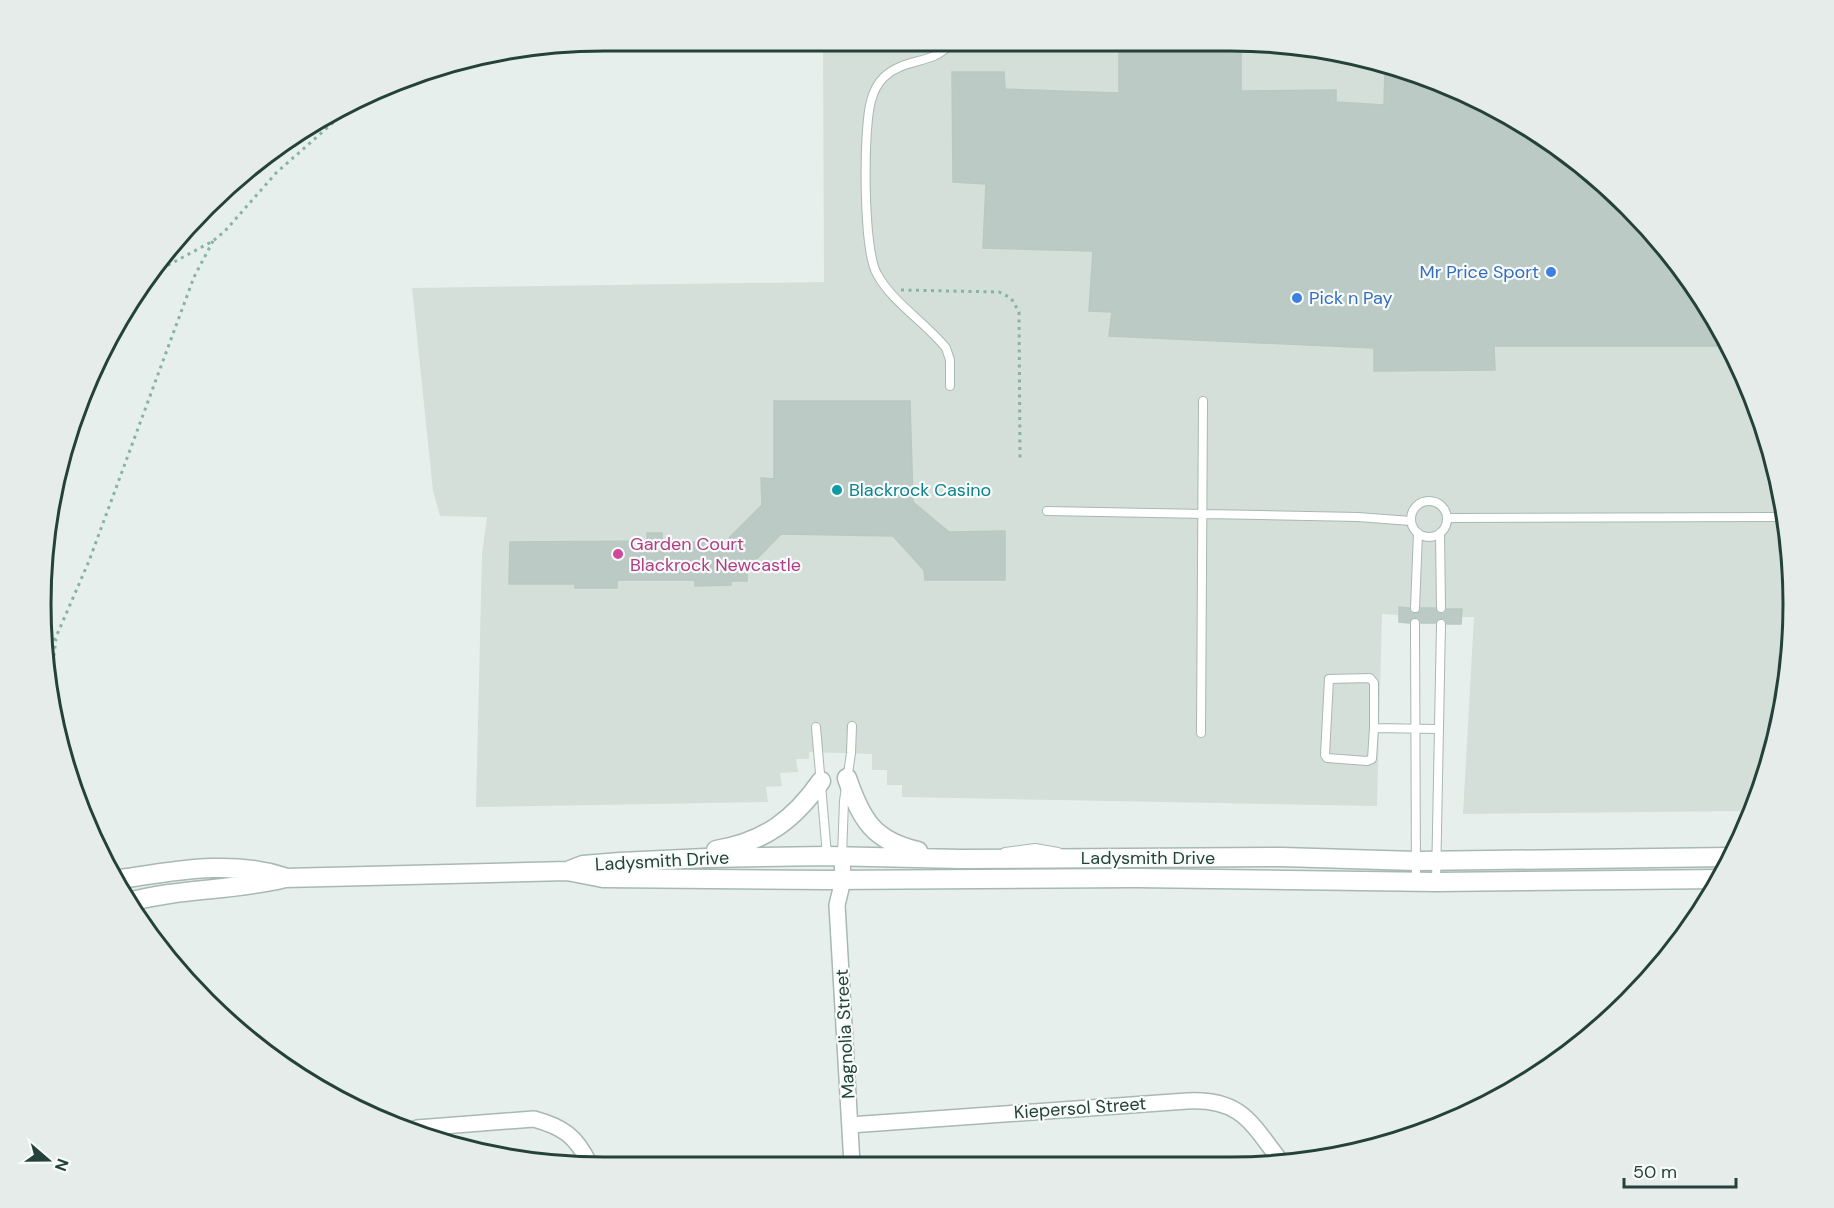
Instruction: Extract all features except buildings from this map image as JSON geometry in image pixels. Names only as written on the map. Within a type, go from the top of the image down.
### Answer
[{"type":"street","points":[[847,778],[858,807],[869,826],[889,842],[901,848],[961,859]]},
{"type":"street","points":[[664,860],[728,848],[771,831],[796,813],[821,781]]},
{"type":"street","name":"Ladysmith Drive","points":[[567,871],[583,865],[601,863],[835,856],[961,859],[1282,857],[1416,861],[1722,857]]},
{"type":"street","name":"Magnolia Street","points":[[835,856],[852,1157]]},
{"type":"street","name":"Ladysmith Drive","points":[[124,879],[228,867],[263,871],[285,878]]},
{"type":"street","name":"Ladysmith Drive","points":[[137,900],[156,895],[248,886],[285,878],[567,871],[603,878],[836,880],[1135,878],[1436,882],[1709,879]]},
{"type":"street","name":"Kiepersol Street","points":[[850,1125],[1213,1101],[1229,1105],[1245,1116],[1276,1155]]},
{"type":"street","points":[[424,1127],[534,1119],[563,1129],[574,1138],[585,1156]]},
{"type":"lane","points":[[942,51],[933,57],[912,61],[893,70],[883,78],[871,100],[866,142],[868,231],[871,261],[877,275],[946,348],[950,360],[950,386]]},
{"type":"lane","points":[[1201,733],[1203,401]]},
{"type":"lane","points":[[1440,533],[1429,537],[1418,533],[1413,528],[1411,520],[1417,505],[1427,501],[1438,503],[1446,512],[1446,524],[1440,533],[1441,609]]},
{"type":"lane","points":[[1047,512],[1358,517],[1411,520]]},
{"type":"lane","points":[[1447,518],[1776,517]]},
{"type":"lane","points":[[1415,608],[1418,533]]},
{"type":"lane","points":[[1415,623],[1416,881]]},
{"type":"lane","points":[[1436,882],[1441,624]]},
{"type":"lane","points":[[1370,678],[1373,680],[1374,728],[1373,756],[1370,760],[1327,758],[1325,755],[1329,679],[1370,678]]},
{"type":"lane","points":[[835,856],[843,817],[852,726]]},
{"type":"lane","points":[[816,727],[821,781],[835,856]]},
{"type":"lane","points":[[1374,728],[1438,729]]},
{"type":"path","points":[[165,267],[213,241],[225,231],[276,173],[333,122]]},
{"type":"path","points":[[52,643],[88,561],[194,277],[213,241]]},
{"type":"path","points":[[888,289],[927,292],[981,290],[999,292],[1011,298],[1019,312],[1020,458]]},
{"type":"path","points":[[54,656],[56,637]]},
{"type":"shaded area","points":[[823,51],[1266,52],[1338,62],[1408,80],[1475,108],[1507,125],[1567,165],[1595,188],[1646,239],[1669,267],[1690,297],[1726,359],[1754,426],[1772,496],[1778,532],[1782,568],[1782,640],[1772,712],[1754,782],[1743,810],[1463,814],[1474,617],[1462,617],[1461,624],[1415,623],[1399,622],[1399,615],[1382,614],[1377,806],[902,797],[902,785],[887,785],[887,770],[872,770],[872,754],[809,752],[809,759],[796,759],[798,772],[780,773],[782,786],[766,787],[768,802],[476,807],[482,554],[487,517],[440,516],[433,491],[412,288],[824,282]]},
{"type":"place","name":"Mr Price Sport","points":[[1551,272]]},
{"type":"place","name":"Pick n Pay","points":[[1297,298]]},
{"type":"place","name":"Blackrock Casino","points":[[837,490]]},
{"type":"place","name":"Garden Court Blackrock Newcastle","points":[[618,554]]}]
